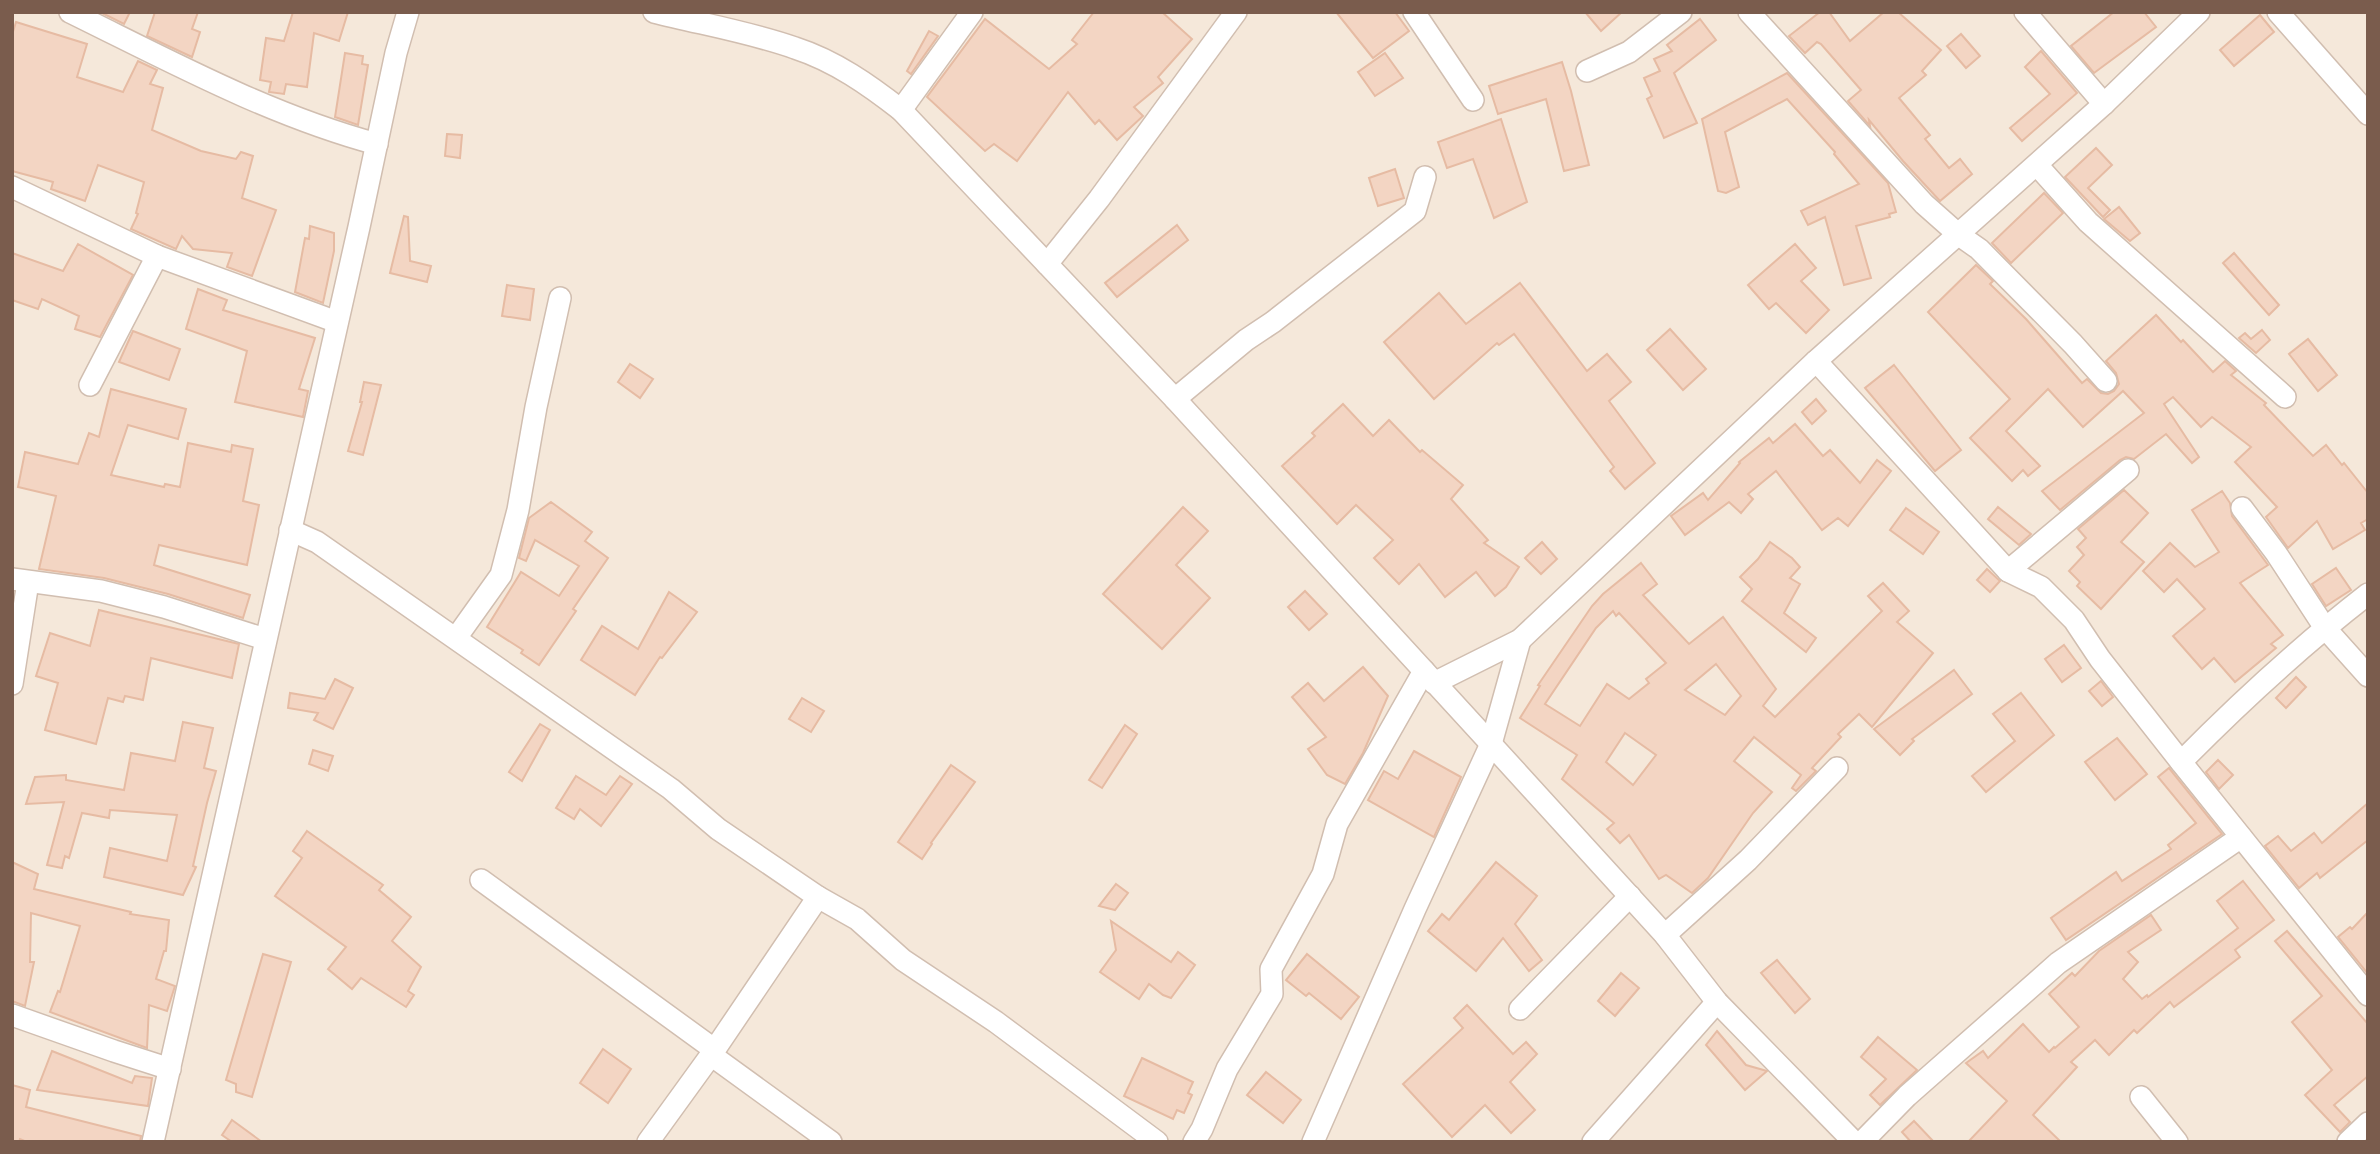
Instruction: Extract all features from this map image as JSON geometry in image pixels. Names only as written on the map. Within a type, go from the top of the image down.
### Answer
[{"type":"street","points":[[70,12],[270,109],[336,133],[377,144]]},
{"type":"street","points":[[153,1142],[396,52],[408,12]]},
{"type":"street","points":[[654,12],[796,48],[852,75],[901,110],[1175,399],[1491,744],[1665,935],[1717,1002],[1854,1142]]},
{"type":"street","points":[[901,110],[972,12]]},
{"type":"street","points":[[1047,264],[1236,12]]},
{"type":"street","points":[[1414,12],[1473,100]]},
{"type":"street","points":[[1587,71],[1629,52],[1681,12]]},
{"type":"street","points":[[1749,12],[1924,204],[1979,249],[2106,381]]},
{"type":"street","points":[[2025,12],[2104,104]]},
{"type":"street","points":[[1194,1142],[1227,1069],[1272,994],[1271,969],[1323,874],[1337,824],[1429,677],[1520,640],[1816,361],[2037,166],[2199,12]]},
{"type":"street","points":[[2278,12],[2368,114]]},
{"type":"street","points":[[2037,166],[2088,222],[2285,397]]},
{"type":"street","points":[[1175,399],[1237,347],[1273,323],[1415,211],[1425,177]]},
{"type":"street","points":[[12,187],[157,256],[337,322]]},
{"type":"street","points":[[90,385],[157,256]]},
{"type":"street","points":[[456,638],[501,575],[518,510],[536,407],[560,298]]},
{"type":"street","points":[[1816,361],[2008,571],[2041,587],[2074,620],[2100,659],[2368,995]]},
{"type":"street","points":[[2008,571],[2128,470]]},
{"type":"street","points":[[2242,508],[2276,553],[2325,628],[2368,676]]},
{"type":"street","points":[[290,530],[317,542],[671,789],[718,829],[818,897],[857,919],[904,960],[996,1022],[1157,1142]]},
{"type":"street","points":[[12,684],[20,581],[101,591],[164,607],[265,639]]},
{"type":"street","points":[[2181,762],[2236,706],[2368,594]]},
{"type":"street","points":[[1313,1142],[1491,744],[1520,640]]},
{"type":"street","points":[[1665,935],[1748,860],[1837,768]]},
{"type":"street","points":[[1862,1142],[1907,1096],[2058,963],[2241,837]]},
{"type":"street","points":[[481,880],[831,1142]]},
{"type":"street","points":[[1520,1010],[1630,896]]},
{"type":"street","points":[[648,1142],[818,897]]},
{"type":"street","points":[[1593,1142],[1717,1002]]},
{"type":"street","points":[[12,1015],[170,1069]]},
{"type":"street","points":[[2141,1097],[2177,1142]]},
{"type":"street","points":[[2348,1142],[2368,1123]]},
{"type":"shaded area","points":[[12,12],[2368,12],[2368,1142],[12,1142]]},
{"type":"building","points":[[100,12],[130,12],[124,24]]},
{"type":"building","points":[[155,12],[198,12],[192,29],[200,32],[192,57],[147,36]]},
{"type":"building","points":[[293,12],[348,12],[339,41],[314,33],[307,87],[286,84],[284,94],[269,92],[271,82],[260,80],[266,38],[284,41]]},
{"type":"building","points":[[1094,12],[1162,12],[1192,39],[1158,77],[1163,83],[1134,107],[1143,116],[1117,140],[1099,120],[1095,124],[1068,92],[1017,161],[994,144],[985,151],[927,97],[985,19],[1049,69],[1077,44],[1072,40]]},
{"type":"building","points":[[1336,12],[1395,12],[1409,31],[1373,58]]},
{"type":"building","points":[[1585,12],[1622,12],[1601,31]]},
{"type":"building","points":[[1820,12],[1829,12],[1850,41],[1884,12],[1898,12],[1941,50],[1922,71],[1926,75],[1899,98],[1930,135],[1925,139],[1949,168],[1960,159],[1972,174],[1940,201],[1869,120],[1870,126],[1848,101],[1861,90],[1821,44],[1817,42],[1805,53],[1789,36]]},
{"type":"building","points":[[2114,12],[2144,12],[2156,27],[2094,73],[2071,46]]},
{"type":"building","points":[[2260,15],[2274,32],[2234,66],[2220,50]]},
{"type":"building","points":[[1700,19],[1716,40],[1674,73],[1697,123],[1664,138],[1647,99],[1652,96],[1644,78],[1660,71],[1654,59],[1672,51],[1667,45]]},
{"type":"building","points":[[16,22],[87,44],[77,77],[123,92],[138,61],[157,70],[150,84],[163,88],[152,130],[201,151],[236,159],[241,152],[253,156],[242,198],[276,210],[252,276],[227,267],[232,253],[193,249],[182,236],[176,249],[131,229],[138,214],[136,213],[144,182],[98,165],[85,201],[51,189],[53,182],[12,171],[12,35]]},
{"type":"building","points":[[929,31],[938,36],[911,74],[907,71]]},
{"type":"building","points":[[1961,34],[1980,56],[1966,68],[1947,46]]},
{"type":"building","points":[[2041,51],[2077,93],[2022,141],[2010,128],[2050,94],[2025,67]]},
{"type":"building","points":[[345,53],[363,56],[362,64],[368,65],[358,125],[335,117]]},
{"type":"building","points":[[1385,53],[1403,78],[1375,96],[1358,72]]},
{"type":"building","points":[[1562,62],[1589,165],[1564,171],[1546,99],[1498,114],[1489,86]]},
{"type":"building","points":[[1787,73],[1888,183],[1896,212],[1889,214],[1890,217],[1856,226],[1871,278],[1844,285],[1825,217],[1808,225],[1801,211],[1859,184],[1835,152],[1787,99],[1725,132],[1739,187],[1726,193],[1718,191],[1702,119]]},
{"type":"building","points":[[1501,119],[1527,202],[1494,218],[1473,159],[1447,168],[1438,142]]},
{"type":"building","points":[[447,134],[462,135],[460,158],[445,156]]},
{"type":"building","points":[[2096,148],[2112,165],[2088,188],[2110,210],[2103,217],[2065,177]]},
{"type":"building","points":[[1395,169],[1404,198],[1378,206],[1369,178]]},
{"type":"building","points":[[2044,193],[2063,213],[2011,263],[1992,243]]},
{"type":"building","points":[[2119,207],[2140,233],[2130,241],[2104,219]]},
{"type":"building","points":[[404,216],[408,217],[410,261],[431,266],[427,282],[390,273]]},
{"type":"building","points":[[1177,225],[1188,240],[1117,297],[1105,283]]},
{"type":"building","points":[[310,226],[334,233],[334,251],[323,303],[295,292],[305,238],[309,239]]},
{"type":"building","points":[[78,244],[133,275],[100,337],[75,329],[79,316],[42,299],[38,309],[12,300],[12,253],[63,271]]},
{"type":"building","points":[[1795,244],[1816,268],[1801,281],[1829,310],[1806,333],[1776,303],[1769,309],[1748,285]]},
{"type":"building","points":[[2234,253],[2279,305],[2269,315],[2223,263]]},
{"type":"building","points":[[1976,265],[1993,281],[1990,284],[2026,319],[2082,383],[2087,379],[2101,393],[2114,391],[2119,384],[2116,373],[2106,361],[2156,315],[2213,372],[2225,361],[2236,371],[2231,375],[2266,403],[2264,405],[2313,456],[2326,445],[2342,465],[2344,463],[2368,493],[2368,519],[2361,523],[2365,530],[2333,549],[2317,521],[2288,548],[2266,517],[2277,507],[2235,462],[2251,447],[2212,417],[2201,427],[2173,397],[2164,404],[2199,457],[2192,463],[2166,434],[2134,459],[2126,457],[2120,460],[2060,510],[2042,491],[2144,413],[2123,391],[2083,427],[2048,389],[2006,431],[2040,466],[2028,476],[2023,470],[2012,481],[1970,438],[2010,399],[1928,312]]},
{"type":"building","points":[[1520,283],[1587,371],[1607,354],[1631,382],[1609,401],[1655,463],[1625,489],[1610,471],[1614,467],[1514,334],[1499,345],[1497,343],[1434,399],[1384,342],[1439,293],[1466,324]]},
{"type":"building","points":[[507,285],[534,289],[530,320],[502,316]]},
{"type":"building","points":[[198,289],[227,300],[223,310],[315,338],[299,389],[308,391],[303,417],[235,402],[247,351],[186,329]]},
{"type":"building","points":[[1670,329],[1706,369],[1683,390],[1647,350]]},
{"type":"building","points":[[2262,330],[2270,340],[2256,353],[2239,338],[2245,333],[2251,339]]},
{"type":"building","points":[[133,331],[180,349],[169,380],[119,362]]},
{"type":"building","points":[[2308,339],[2337,375],[2318,391],[2289,354]]},
{"type":"building","points":[[630,364],[653,379],[640,398],[618,382]]},
{"type":"building","points":[[1894,365],[1961,450],[1935,471],[1865,388]]},
{"type":"building","points":[[364,382],[381,385],[363,455],[348,451],[362,402]]},
{"type":"building","points":[[111,389],[186,409],[178,439],[128,425],[111,475],[164,487],[165,484],[180,487],[188,443],[231,452],[232,445],[253,449],[243,501],[259,505],[247,565],[159,545],[154,565],[250,595],[243,618],[168,594],[104,578],[39,569],[56,496],[18,487],[25,452],[78,464],[89,433],[99,437]]},
{"type":"building","points":[[1816,399],[1826,411],[1812,424],[1802,412]]},
{"type":"building","points":[[1343,404],[1373,436],[1389,420],[1420,452],[1422,450],[1463,485],[1451,499],[1488,540],[1484,543],[1519,567],[1506,587],[1495,596],[1476,572],[1445,597],[1419,564],[1399,584],[1374,558],[1393,540],[1356,505],[1337,524],[1282,466],[1315,436],[1312,433]]},
{"type":"building","points":[[1795,424],[1823,456],[1830,450],[1860,483],[1877,460],[1891,471],[1848,526],[1838,518],[1822,530],[1776,471],[1748,494],[1753,499],[1741,513],[1729,502],[1685,535],[1671,516],[1703,493],[1708,500],[1739,462],[1769,438],[1773,443]]},
{"type":"building","points":[[2124,490],[2148,513],[2121,542],[2144,562],[2101,609],[2077,586],[2080,582],[2069,571],[2084,555],[2077,547],[2086,538],[2078,529]]},
{"type":"building","points":[[2222,491],[2230,503],[2232,516],[2268,565],[2240,583],[2283,635],[2271,644],[2276,648],[2235,682],[2214,658],[2202,669],[2173,636],[2205,609],[2177,579],[2164,592],[2143,571],[2170,543],[2195,567],[2219,552],[2192,510]]},
{"type":"building","points":[[551,502],[592,532],[585,541],[608,558],[539,665],[521,653],[523,650],[487,627],[521,572],[559,596],[579,566],[535,540],[526,561],[519,558],[529,518]]},
{"type":"building","points":[[1183,507],[1208,531],[1176,565],[1210,598],[1162,649],[1103,594]]},
{"type":"building","points":[[1998,507],[2031,534],[2019,545],[1988,519]]},
{"type":"building","points":[[1906,508],[1939,532],[1923,554],[1890,530]]},
{"type":"building","points":[[1542,542],[1557,559],[1541,574],[1525,558]]},
{"type":"building","points":[[1770,542],[1800,567],[1790,578],[1800,584],[1784,613],[1816,638],[1806,652],[1742,601],[1752,589],[1740,577]]},
{"type":"building","points":[[1641,563],[1657,584],[1643,595],[1689,644],[1723,617],[1776,689],[1763,706],[1775,717],[1882,611],[1868,596],[1883,583],[1909,611],[1897,622],[1933,653],[1872,727],[1859,714],[1838,734],[1841,737],[1812,768],[1816,771],[1796,791],[1792,788],[1801,775],[1754,737],[1734,761],[1772,792],[1753,813],[1708,878],[1692,893],[1666,875],[1659,879],[1629,835],[1620,843],[1607,829],[1614,823],[1562,779],[1577,755],[1520,718],[1540,686],[1538,685],[1603,594]],"holes":[[[1613,611],[1616,616],[1619,613],[1666,663],[1646,679],[1649,683],[1629,699],[1607,684],[1580,726],[1545,704],[1596,628]],[[1716,664],[1741,696],[1725,715],[1685,690]],[[1625,733],[1656,755],[1633,785],[1606,762]]]},
{"type":"building","points":[[2336,568],[2351,590],[2326,606],[2312,584]]},
{"type":"building","points":[[1987,569],[2000,581],[1990,592],[1977,580]]},
{"type":"building","points":[[1305,591],[1327,614],[1309,630],[1288,607]]},
{"type":"building","points":[[669,592],[697,612],[662,658],[660,657],[635,695],[581,660],[602,626],[638,649]]},
{"type":"building","points":[[99,610],[239,644],[232,678],[151,658],[143,700],[125,696],[123,702],[108,698],[96,744],[45,730],[58,683],[36,676],[50,633],[90,646]]},
{"type":"building","points":[[2064,645],[2081,668],[2062,682],[2045,659]]},
{"type":"building","points":[[1363,667],[1388,696],[1363,753],[1345,784],[1327,775],[1308,749],[1326,737],[1292,697],[1308,683],[1324,701]]},
{"type":"building","points":[[1954,670],[1972,694],[1912,739],[1914,741],[1900,755],[1874,729]]},
{"type":"building","points":[[2296,677],[2306,687],[2286,708],[2276,698]]},
{"type":"building","points":[[335,679],[353,688],[333,729],[314,720],[318,713],[288,708],[290,693],[325,699]]},
{"type":"building","points":[[2101,681],[2113,697],[2102,706],[2089,691]]},
{"type":"building","points":[[2021,693],[2054,735],[1986,792],[1972,776],[2015,741],[1993,714]]},
{"type":"building","points":[[802,698],[824,711],[811,732],[789,719]]},
{"type":"building","points":[[183,722],[213,728],[204,768],[216,771],[193,866],[196,867],[183,895],[104,877],[110,848],[167,861],[177,815],[110,810],[109,818],[82,813],[69,858],[65,856],[62,868],[47,865],[64,802],[26,804],[35,777],[66,775],[66,780],[124,790],[131,753],[175,761]]},
{"type":"building","points":[[540,724],[550,730],[522,781],[509,772]]},
{"type":"building","points":[[1125,725],[1137,734],[1102,788],[1089,780]]},
{"type":"building","points":[[2117,738],[2147,774],[2115,800],[2085,762]]},
{"type":"building","points":[[313,750],[333,756],[328,771],[309,764]]},
{"type":"building","points":[[1414,751],[1461,777],[1434,837],[1368,800],[1384,771],[1398,779]]},
{"type":"building","points":[[2218,760],[2233,775],[2219,789],[2206,772]]},
{"type":"building","points":[[951,765],[975,782],[922,859],[898,842]]},
{"type":"building","points":[[2169,768],[2222,834],[2066,940],[2051,918],[2116,872],[2122,881],[2171,849],[2168,845],[2196,823],[2158,777]]},
{"type":"building","points":[[576,776],[606,795],[620,776],[632,784],[601,826],[580,809],[574,819],[556,808]]},
{"type":"building","points":[[2368,803],[2368,840],[2320,878],[2317,873],[2299,888],[2265,846],[2278,836],[2291,851],[2314,833],[2322,843]]},
{"type":"building","points":[[307,831],[383,885],[379,890],[411,917],[392,941],[421,967],[408,991],[414,995],[406,1007],[361,978],[352,989],[328,969],[346,947],[275,896],[302,858],[293,851]]},
{"type":"building","points":[[12,862],[38,874],[34,889],[131,912],[130,914],[169,920],[166,951],[156,979],[175,986],[167,1011],[149,1005],[147,1048],[50,1012],[58,991],[60,992],[80,926],[31,913],[30,962],[34,962],[25,1006],[12,1001]]},
{"type":"building","points":[[1496,862],[1537,896],[1515,924],[1542,960],[1529,971],[1503,938],[1476,971],[1428,931],[1442,914],[1449,920]]},
{"type":"building","points":[[2243,881],[2274,920],[2235,950],[2240,957],[2174,1007],[2170,1002],[2137,1033],[2134,1030],[2109,1055],[2095,1040],[2071,1062],[2077,1067],[2033,1115],[2061,1142],[1968,1142],[2007,1101],[1966,1063],[1983,1051],[1988,1058],[2023,1024],[2049,1052],[2055,1048],[2079,1027],[2049,994],[2072,973],[2075,976],[2099,951],[2151,915],[2161,930],[2128,952],[2138,962],[2123,979],[2142,999],[2147,995],[2148,997],[2238,928],[2217,901]]},
{"type":"building","points":[[1116,884],[1128,893],[1115,910],[1099,906]]},
{"type":"building","points":[[2368,912],[2368,974],[2338,937],[2350,927],[2352,929]]},
{"type":"building","points":[[1111,921],[1171,962],[1178,952],[1195,965],[1171,998],[1149,984],[1139,999],[1100,972],[1116,950]]},
{"type":"building","points":[[2287,931],[2368,1024],[2368,1076],[2334,1105],[2350,1122],[2340,1132],[2305,1095],[2332,1070],[2292,1022],[2322,996],[2275,941]]},
{"type":"building","points":[[263,954],[291,962],[252,1097],[236,1092],[236,1084],[226,1080]]},
{"type":"building","points":[[1307,954],[1359,997],[1341,1019],[1309,993],[1306,996],[1286,980]]},
{"type":"building","points":[[1777,960],[1810,999],[1795,1013],[1761,973]]},
{"type":"building","points":[[1621,973],[1639,988],[1615,1016],[1598,1001]]},
{"type":"building","points":[[1467,1005],[1513,1054],[1526,1042],[1537,1054],[1510,1082],[1535,1110],[1511,1133],[1485,1105],[1452,1137],[1403,1084],[1463,1028],[1454,1018]]},
{"type":"building","points":[[1717,1031],[1746,1065],[1767,1071],[1745,1090],[1706,1045]]},
{"type":"building","points":[[1878,1037],[1917,1070],[1880,1105],[1870,1095],[1886,1079],[1861,1057]]},
{"type":"building","points":[[603,1049],[631,1069],[608,1103],[580,1083]]},
{"type":"building","points":[[52,1051],[132,1083],[135,1076],[152,1078],[148,1106],[37,1090]]},
{"type":"building","points":[[1142,1058],[1193,1082],[1188,1093],[1192,1095],[1184,1113],[1177,1110],[1173,1119],[1124,1096]]},
{"type":"building","points":[[1266,1072],[1301,1100],[1283,1123],[1247,1095]]},
{"type":"building","points":[[12,1085],[30,1090],[26,1107],[141,1136],[140,1142],[12,1141]]},
{"type":"building","points":[[232,1120],[262,1142],[232,1142],[222,1135]]},
{"type":"building","points":[[1914,1121],[1934,1142],[1911,1142],[1902,1132]]}]
